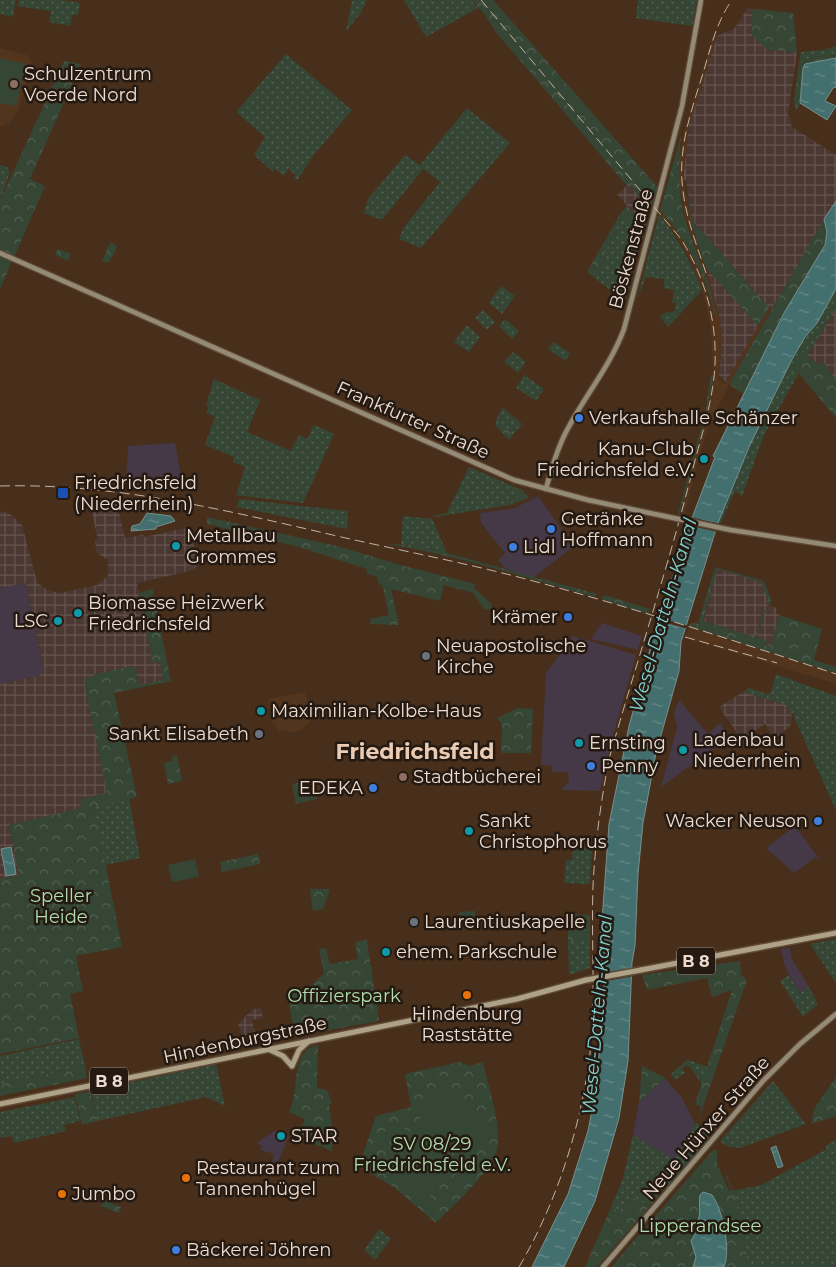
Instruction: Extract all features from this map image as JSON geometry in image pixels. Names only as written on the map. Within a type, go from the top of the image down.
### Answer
[{"type":"main road","name":"Böskenstraße","points":[[546,489],[563,437],[611,358],[624,329],[682,106],[700,0]]},
{"type":"main road","name":"Frankfurter Straße","points":[[0,253],[500,474],[588,500],[731,530],[836,546]]},
{"type":"main road","name":"Hindenburgstraße","points":[[0,1104],[516,999],[586,980],[836,933]]},
{"type":"main road","name":"Neue Hünxer Straße","points":[[602,1267],[763,1081],[800,1044],[836,1014]]},
{"type":"main road","points":[[267,1049],[283,1056],[292,1066],[299,1050],[309,1040]]},
{"type":"shaded area","points":[[748,8],[755,9],[768,50],[797,52],[788,114],[792,127],[836,155],[836,201],[771,310],[692,220],[686,180],[683,180],[689,125],[717,36],[734,29]]},
{"type":"shaded area","points":[[713,36],[717,36],[689,125],[683,179],[691,222],[718,310],[722,339],[718,379],[725,384],[769,308],[771,310],[734,375],[708,428],[698,459],[685,515],[680,514],[706,415],[713,378],[711,327],[703,292],[690,259],[673,231],[659,214],[660,210],[691,250],[715,316],[708,285],[684,213],[679,182],[679,159],[684,131]]},
{"type":"shaded area","name":"Schulzentrum Voerde Nord","points":[[0,48],[27,55],[33,64],[17,113],[9,123],[0,127]]},
{"type":"shaded area","points":[[629,184],[649,208],[645,227],[617,194]]},
{"type":"shaded area","points":[[705,266],[758,326],[726,382],[719,375],[722,339],[718,310]]},
{"type":"shaded area","points":[[836,308],[836,381],[823,362],[819,365],[807,356]]},
{"type":"shaded area","points":[[175,443],[183,486],[126,480],[128,446]]},
{"type":"shaded area","points":[[538,496],[574,546],[534,577],[504,568],[498,560],[505,553],[481,523],[480,513],[515,508]]},
{"type":"shaded area","points":[[90,503],[117,503],[125,538],[143,535],[144,537],[190,527],[198,563],[194,570],[137,583],[153,663],[160,662],[164,680],[139,685],[135,666],[84,679],[107,793],[80,799],[81,808],[9,825],[19,875],[0,879],[0,684],[39,676],[44,670],[26,583],[0,588],[0,511],[10,514],[22,525],[37,582],[47,590],[60,593],[97,585],[108,576],[108,560],[97,553],[95,541],[98,540]]},
{"type":"shaded area","points":[[717,569],[761,582],[768,599],[767,605],[777,608],[776,613],[780,615],[770,647],[757,637],[765,611],[763,610],[755,637],[704,621]]},
{"type":"shaded area","points":[[26,583],[44,672],[39,676],[0,684],[0,588]]},
{"type":"shaded area","points":[[602,623],[642,636],[638,650],[591,639]]},
{"type":"shaded area","points":[[689,626],[836,673],[836,684],[685,638]]},
{"type":"shaded area","points":[[573,636],[636,655],[613,735],[600,791],[561,790],[569,781],[568,772],[552,772],[552,766],[541,765],[546,673]]},
{"type":"shaded area","points":[[305,692],[311,720],[303,729],[290,733],[286,730],[278,732],[277,727],[273,725],[268,699]]},
{"type":"shaded area","points":[[743,692],[789,706],[792,718],[790,726],[775,739],[765,724],[742,740],[719,707]]},
{"type":"shaded area","points":[[679,700],[708,734],[720,723],[730,737],[661,787],[677,727],[674,713]]},
{"type":"shaded area","points":[[795,826],[821,861],[816,857],[794,873],[766,848]]},
{"type":"shaded area","points":[[790,948],[792,959],[809,987],[800,993],[785,967],[781,949]]},
{"type":"shaded area","points":[[261,1008],[263,1018],[252,1020],[255,1033],[242,1036],[238,1024],[253,1009]]},
{"type":"shaded area","points":[[665,1078],[682,1098],[695,1123],[674,1161],[633,1135],[639,1102]]},
{"type":"shaded area","points":[[274,1131],[289,1136],[277,1164],[272,1162],[274,1154],[260,1150],[262,1146],[257,1143]]},
{"type":"green space","points":[[0,0],[16,0],[13,17],[0,14]]},
{"type":"green space","points":[[19,0],[61,0],[80,3],[78,15],[72,15],[70,26],[49,22],[51,11],[17,6]]},
{"type":"green space","points":[[352,0],[367,0],[361,13],[346,31]]},
{"type":"green space","points":[[404,0],[471,0],[478,8],[426,37]]},
{"type":"green space","points":[[472,0],[493,0],[654,183],[657,187],[652,206],[649,208],[629,184],[627,186],[495,31],[485,15]]},
{"type":"green space","points":[[638,0],[697,0],[692,26],[636,18]]},
{"type":"green space","points":[[755,9],[793,13],[797,52],[768,50],[752,36],[752,12]]},
{"type":"green space","points":[[836,46],[836,54],[814,57],[799,64],[801,52],[823,50]]},
{"type":"green space","points":[[286,54],[352,110],[312,157],[297,181],[294,178],[296,175],[289,170],[290,166],[284,176],[275,169],[273,172],[254,155],[265,137],[236,112]]},
{"type":"green space","points":[[836,54],[836,58],[803,66],[800,103],[796,111],[794,100],[799,64],[814,57]]},
{"type":"green space","points":[[0,58],[26,64],[16,106],[0,103]]},
{"type":"green space","points":[[64,61],[81,64],[30,179],[45,186],[0,289],[0,201]]},
{"type":"green space","points":[[467,108],[510,143],[421,248],[399,239],[404,227],[440,182],[423,169],[382,220],[364,213],[368,199],[405,155],[420,165]]},
{"type":"green space","points":[[681,135],[679,174],[683,212],[708,282],[715,309],[715,317],[706,286],[695,260],[688,247],[660,210]]},
{"type":"green space","points":[[0,165],[7,167],[10,172],[0,201]]},
{"type":"green space","points":[[684,180],[692,220],[769,308],[758,326],[705,266],[691,222]]},
{"type":"green space","points":[[627,206],[642,223],[642,229],[632,221],[619,215]]},
{"type":"green space","points":[[659,214],[684,250],[702,290],[668,327],[660,317],[666,312],[674,313],[676,303],[672,302],[674,290],[664,288],[664,279],[646,277],[637,299]]},
{"type":"green space","points":[[619,215],[632,221],[642,229],[625,301],[596,279],[604,262],[605,252],[621,219],[618,218]]},
{"type":"green space","points":[[618,218],[621,219],[605,252],[604,262],[596,279],[587,272]]},
{"type":"green space","points":[[824,219],[827,227],[825,245],[784,313],[743,394],[729,384]]},
{"type":"green space","points":[[111,241],[117,247],[107,263],[102,261]]},
{"type":"green space","points":[[58,249],[71,254],[68,261],[55,255]]},
{"type":"green space","points":[[501,286],[515,296],[502,314],[489,303]]},
{"type":"green space","points":[[836,289],[836,308],[807,356],[799,349],[792,365],[799,373],[764,435],[742,496],[735,491],[721,523],[718,523],[749,447],[780,380],[802,341],[817,323]]},
{"type":"green space","points":[[483,310],[495,322],[487,330],[475,318]]},
{"type":"green space","points":[[505,319],[519,331],[512,339],[499,326]]},
{"type":"green space","points":[[467,325],[480,337],[469,352],[454,342]]},
{"type":"green space","points":[[554,342],[570,353],[565,361],[548,349]]},
{"type":"green space","points":[[799,349],[818,365],[823,361],[836,381],[836,418],[792,365]]},
{"type":"green space","points":[[513,352],[526,362],[518,373],[504,362]]},
{"type":"green space","points":[[711,374],[713,378],[706,415],[680,514],[678,514],[705,413]]},
{"type":"green space","points":[[524,375],[544,389],[536,401],[516,388]]},
{"type":"green space","points":[[214,379],[260,400],[247,432],[291,451],[299,435],[307,439],[314,425],[334,434],[303,503],[236,495],[245,467],[233,462],[234,457],[205,445],[215,417],[206,413],[209,406],[206,405]]},
{"type":"green space","points":[[503,408],[522,424],[513,435],[497,418]]},
{"type":"green space","points":[[497,418],[513,435],[509,440],[495,425]]},
{"type":"green space","points":[[469,467],[522,490],[521,494],[511,504],[516,504],[434,517],[447,513]]},
{"type":"green space","points":[[522,490],[529,498],[510,505],[521,494]]},
{"type":"green space","points":[[239,499],[348,511],[347,529],[237,507]]},
{"type":"green space","points":[[403,516],[432,519],[447,553],[415,545],[401,544]]},
{"type":"green space","points":[[207,517],[337,546],[475,584],[474,588],[491,604],[492,608],[485,610],[473,593],[444,585],[440,601],[391,589],[399,625],[371,624],[370,619],[389,615],[383,587],[378,582],[377,577],[366,573],[367,569],[299,547],[207,524]]},
{"type":"green space","points":[[386,544],[415,545],[597,594],[595,597],[439,554]]},
{"type":"green space","points":[[715,567],[764,581],[771,599],[770,605],[766,604],[768,599],[761,582],[717,569],[703,621],[755,637],[763,610],[767,610],[765,611],[757,637],[767,641],[766,646],[770,647],[780,615],[822,629],[814,660],[836,667],[836,673],[688,626],[693,623],[698,624]]},
{"type":"green space","name":"Speller Heide","points":[[152,589],[171,681],[114,693],[137,797],[94,807],[122,947],[76,956],[83,991],[70,994],[79,1038],[0,1054],[0,879],[19,875],[9,825],[81,808],[80,799],[107,793],[84,679],[94,677],[94,674],[135,666],[139,685],[163,680],[160,662],[153,663],[139,593]]},
{"type":"green space","points":[[604,595],[650,609],[649,614],[601,599]]},
{"type":"green space","points":[[539,608],[540,612],[548,610],[547,616],[544,616],[542,621],[545,623],[536,621],[540,620],[540,616],[532,616],[531,620],[534,621],[527,622],[529,617],[526,617],[525,611],[527,614],[538,612]]},
{"type":"green space","points":[[776,674],[836,696],[836,810],[793,715],[797,711],[791,714],[789,706],[743,692],[749,688],[767,694],[771,693]]},
{"type":"green space","points":[[518,708],[533,709],[531,753],[501,753],[502,725],[497,718]]},
{"type":"green space","points":[[177,755],[182,781],[168,784],[164,763],[173,761],[172,756]]},
{"type":"green space","points":[[313,780],[317,799],[296,804],[292,784]]},
{"type":"green space","points":[[129,798],[140,858],[105,865],[94,806]]},
{"type":"green space","points":[[573,847],[592,848],[590,884],[564,883],[566,860],[572,860]]},
{"type":"green space","points":[[258,854],[260,864],[222,872],[220,862]]},
{"type":"green space","points":[[195,859],[199,877],[172,882],[168,865]]},
{"type":"green space","points":[[310,889],[330,889],[323,909],[313,911]]},
{"type":"green space","points":[[475,911],[475,920],[459,920],[459,912]]},
{"type":"green space","points":[[568,914],[590,915],[590,941],[568,941]]},
{"type":"green space","points":[[835,939],[836,941],[836,983],[810,944]]},
{"type":"green space","name":"Offizierspark","points":[[367,940],[379,1021],[297,1036],[292,1021],[288,992],[309,988],[324,973],[319,949],[326,948],[330,964],[358,959],[355,942]]},
{"type":"green space","points":[[568,941],[590,941],[590,968],[569,975]]},
{"type":"green space","points":[[740,961],[741,975],[747,980],[699,1118],[701,1107],[695,1104],[732,990],[712,997],[707,978],[647,990],[642,975]]},
{"type":"green space","points":[[789,975],[800,993],[809,987],[818,1004],[803,1017],[780,981]]},
{"type":"green space","points":[[79,1039],[85,1066],[0,1084],[0,1056]]},
{"type":"green space","points":[[318,1045],[317,1088],[327,1090],[332,1103],[329,1104],[333,1134],[332,1151],[322,1147],[328,1132],[304,1122],[305,1119],[289,1112],[295,1092],[299,1062],[309,1048]]},
{"type":"green space","points":[[687,1060],[709,1067],[702,1084],[687,1065],[682,1069],[685,1073],[675,1080],[671,1074]]},
{"type":"green space","name":"SV 08/29 Friedrichsfeld e.V.","points":[[460,1062],[469,1066],[483,1062],[498,1129],[497,1149],[480,1178],[436,1223],[395,1188],[359,1166],[376,1116],[411,1107],[405,1074]]},
{"type":"green space","points":[[216,1064],[225,1106],[206,1097],[97,1121],[91,1091]]},
{"type":"green space","points":[[85,1066],[87,1078],[0,1096],[0,1084]]},
{"type":"green space","points":[[642,1066],[665,1078],[639,1102]]},
{"type":"green space","points":[[836,1077],[836,1116],[811,1124],[814,1109]]},
{"type":"green space","points":[[773,1081],[806,1124],[740,1148],[726,1146],[720,1141]]},
{"type":"green space","points":[[440,1090],[491,1126],[467,1160],[416,1124]]},
{"type":"green space","points":[[90,1091],[97,1121],[82,1125],[75,1094]]},
{"type":"green space","points":[[75,1097],[80,1121],[64,1125],[66,1131],[14,1143],[12,1136],[0,1138],[0,1112]]},
{"type":"green space","points":[[304,1122],[327,1132],[321,1147],[297,1137]]},
{"type":"green space","points":[[695,1123],[708,1136],[707,1142],[668,1188],[665,1189],[655,1181],[663,1190],[649,1207],[634,1198],[627,1208],[610,1210],[623,1178],[633,1135],[674,1160]]},
{"type":"green space","points":[[402,1127],[464,1171],[454,1196],[444,1203],[430,1204],[424,1202],[377,1167],[371,1152],[372,1144],[381,1133]],"holes":[[[392,1132],[404,1133],[380,1167],[375,1156],[376,1146],[386,1134]],[[451,1167],[457,1181],[454,1191],[442,1201],[428,1200]]]},
{"type":"green space","points":[[836,1140],[836,1267],[748,1267],[735,1200],[721,1162],[733,1191],[761,1185],[827,1149],[825,1146]]},
{"type":"green space","name":"Lipperandsee","points":[[713,1150],[717,1150],[717,1164],[729,1191],[734,1190],[749,1267],[611,1267]]},
{"type":"green space","points":[[634,1198],[649,1207],[597,1267],[585,1267],[610,1210],[627,1208]]},
{"type":"green space","points":[[104,1200],[121,1207],[119,1213],[101,1206]]},
{"type":"green space","points":[[379,1229],[391,1239],[375,1260],[364,1250]]},
{"type":"water","points":[[836,58],[836,87],[833,88],[825,101],[836,106],[827,120],[800,103],[803,68],[805,64]]},
{"type":"water","name":"Wesel-Datteln-Kanal","points":[[836,201],[836,289],[817,323],[805,337],[791,361],[749,447],[718,523],[681,642],[679,671],[656,753],[643,823],[638,874],[635,946],[632,962],[628,1061],[619,1118],[595,1201],[564,1267],[532,1267],[568,1194],[588,1131],[595,1095],[603,1016],[604,972],[600,948],[609,824],[629,726],[654,635],[686,534],[715,457],[713,456],[784,313],[825,245],[827,232],[824,219]]},
{"type":"water","points":[[147,513],[171,516],[175,521],[156,527],[156,529],[131,531],[132,526],[140,524]]},
{"type":"water","points":[[11,847],[16,874],[6,876],[1,849]]},
{"type":"water","points":[[776,1146],[783,1166],[778,1168],[771,1148]]},
{"type":"water","points":[[703,1192],[712,1195],[725,1230],[727,1251],[724,1267],[693,1267],[696,1257],[691,1241],[696,1232],[694,1228],[700,1212],[700,1195]]},
{"type":"pier","points":[[690,517],[721,524],[718,532],[687,525]]},
{"type":"pier","points":[[657,617],[689,626],[688,629],[656,620]]},
{"type":"pier","points":[[634,968],[634,976],[601,982],[601,973]]},
{"type":"railway","points":[[481,0],[681,239],[697,268],[708,299],[715,348],[714,379],[706,421],[672,547],[609,759],[606,775],[597,838],[593,886],[592,1032],[586,1081],[574,1136],[556,1190],[533,1242],[519,1267]]},
{"type":"railway","points":[[706,273],[685,205],[682,181],[683,153],[691,111],[712,43],[722,16],[732,0]]},
{"type":"railway","points":[[0,486],[43,486],[85,489],[170,500],[453,561],[601,600],[836,674]]},
{"type":"railway","points":[[685,637],[777,663]]},
{"type":"place","name":"Schulzentrum Voerde Nord","points":[[14,84]]},
{"type":"place","name":"Verkaufshalle Schänzer","points":[[579,418]]},
{"type":"place","name":"Kanu-Club Friedrichsfeld e.V.","points":[[704,459]]},
{"type":"place","name":"Friedrichsfeld (Niederrhein)","points":[[63,493]]},
{"type":"place","name":"Getränke Hoffmann","points":[[551,529]]},
{"type":"place","name":"Metallbau Grommes","points":[[176,546]]},
{"type":"place","name":"Lidl","points":[[513,547]]},
{"type":"place","name":"Biomasse Heizwerk Friedrichsfeld","points":[[78,613]]},
{"type":"place","name":"Krämer","points":[[568,617]]},
{"type":"place","name":"LSC","points":[[58,621]]},
{"type":"place","name":"Neuapostolische Kirche","points":[[426,656]]},
{"type":"place","name":"Maximilian-Kolbe-Haus","points":[[261,711]]},
{"type":"place","name":"Sankt Elisabeth","points":[[259,734]]},
{"type":"place","name":"Ernsting","points":[[579,743]]},
{"type":"place","name":"Ladenbau Niederrhein","points":[[683,750]]},
{"type":"place","name":"Penny","points":[[591,766]]},
{"type":"place","name":"Stadtbücherei","points":[[403,777]]},
{"type":"place","name":"EDEKA","points":[[373,788]]},
{"type":"place","name":"Wacker Neuson","points":[[818,821]]},
{"type":"place","name":"Sankt Christophorus","points":[[469,831]]},
{"type":"place","name":"Laurentiuskapelle","points":[[414,922]]},
{"type":"place","name":"ehem. Parkschule","points":[[386,952]]},
{"type":"place","name":"Hindenburg Raststätte","points":[[467,995]]},
{"type":"place","name":"STAR","points":[[281,1136]]},
{"type":"place","name":"Restaurant zum Tannenhügel","points":[[186,1178]]},
{"type":"place","name":"Jumbo","points":[[62,1194]]},
{"type":"place","name":"Bäckerei Jöhren","points":[[176,1250]]},
{"type":"district","name":"Friedrichsfeld","points":[[415,751]]}]
